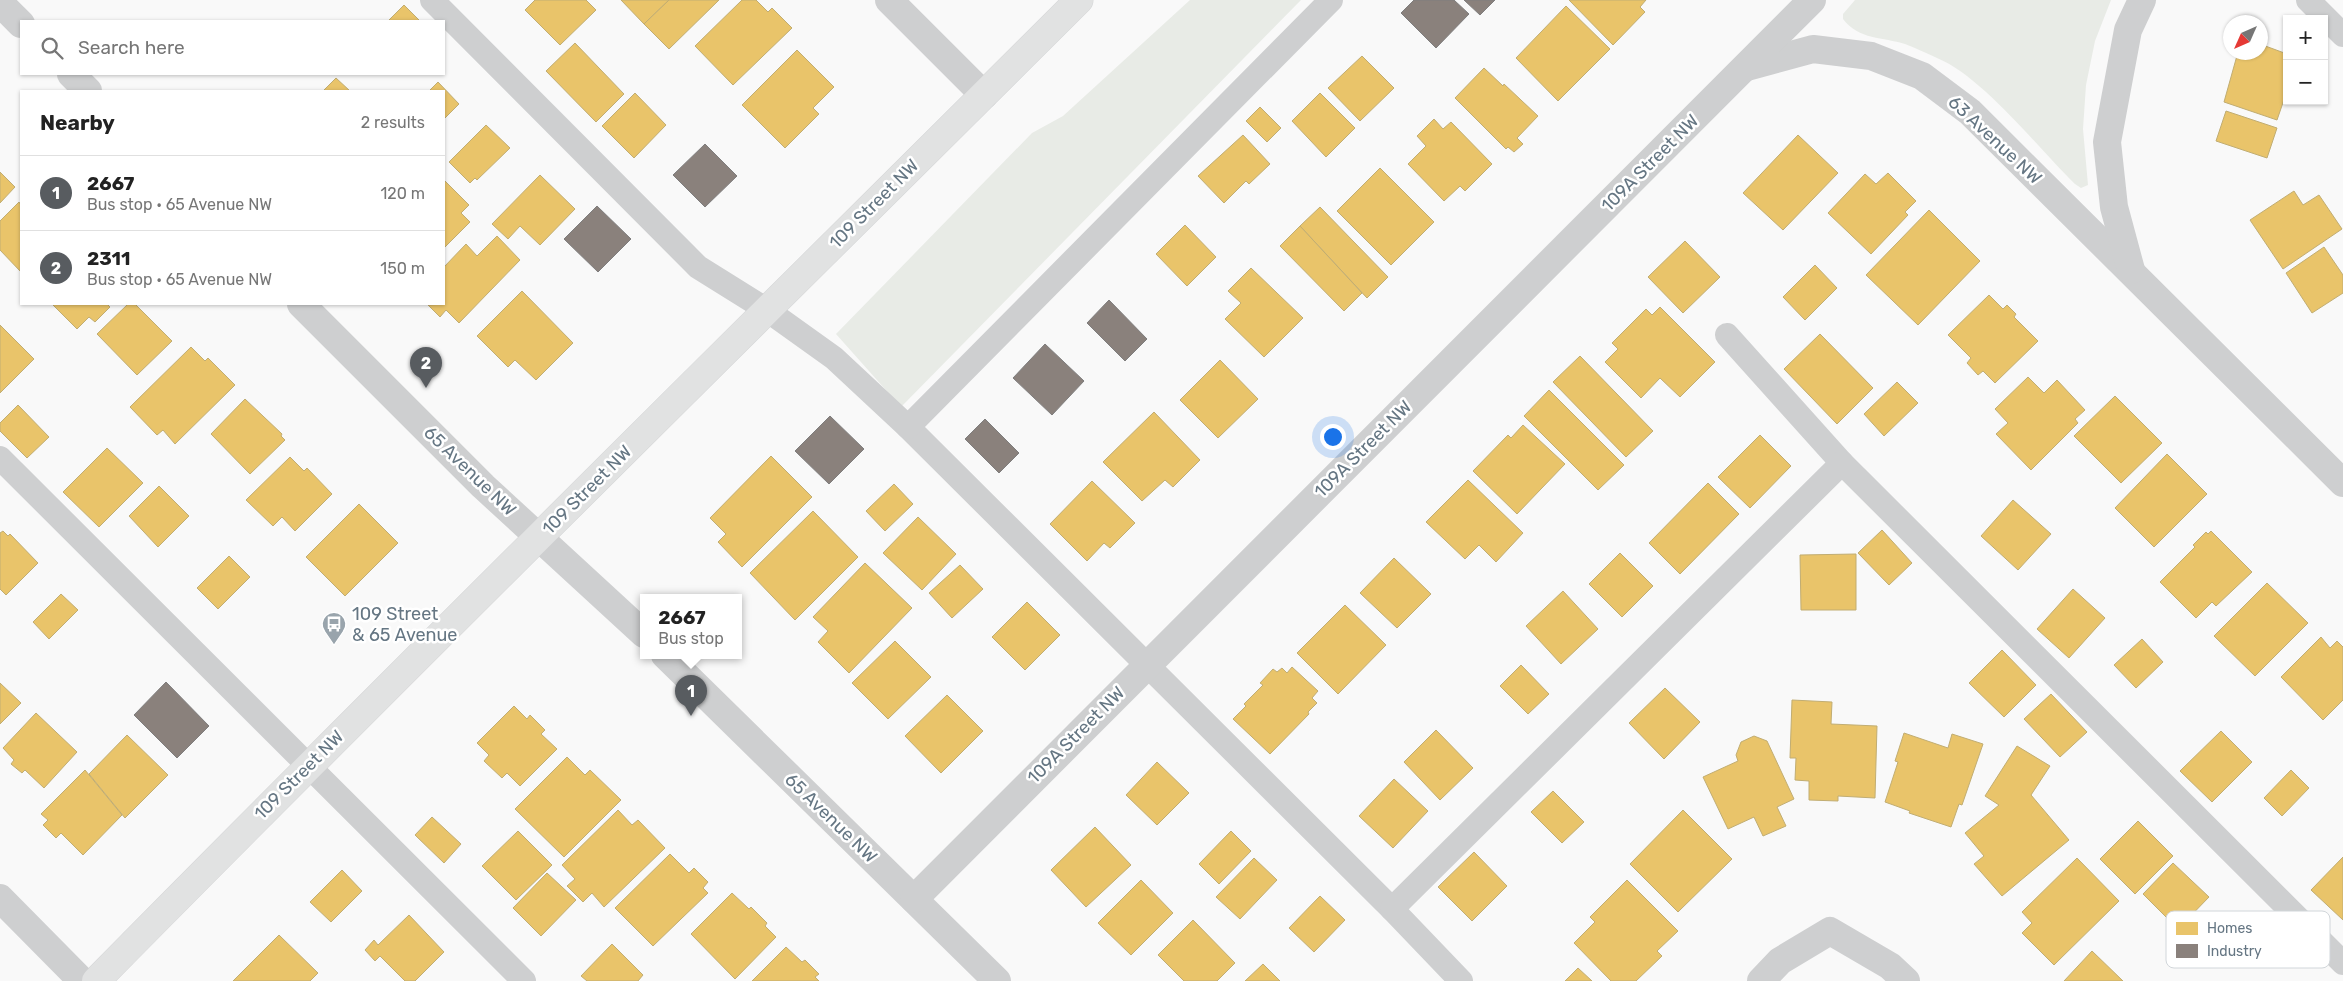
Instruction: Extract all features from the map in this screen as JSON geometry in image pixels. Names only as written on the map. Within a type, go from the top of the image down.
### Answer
[{"type":"main road","name":"109 Street NW","points":[[96,981],[308,765],[540,537],[1079,0]]},
{"type":"street","points":[[889,0],[984,95]]},
{"type":"street","name":"109A Street NW","points":[[914,899],[1146,664],[1746,68],[1812,0]]},
{"type":"street","name":"63 Avenue NW","points":[[2132,272],[2114,207],[2107,142],[2128,30],[2142,0]]},
{"type":"street","points":[[0,3],[20,23]]},
{"type":"street","name":"63 Avenue NW","points":[[1746,68],[1813,49],[1871,56],[1922,76],[1970,112],[2343,483]]},
{"type":"street","points":[[72,75],[87,90]]},
{"type":"street","name":"65 Avenue NW","points":[[302,305],[483,486],[640,630]]},
{"type":"street","name":"65 Avenue NW","points":[[669,659],[997,981]]},
{"type":"street","points":[[0,898],[82,981]]},
{"type":"street","points":[[1761,981],[1780,962],[1830,931],[1890,966],[1906,981]]},
{"type":"lane","points":[[432,0],[698,267],[767,310],[834,358],[908,428],[1392,909],[1461,981]]},
{"type":"lane","points":[[908,428],[1331,0]]},
{"type":"lane","points":[[2308,0],[2343,35]]},
{"type":"lane","points":[[1727,335],[1842,462],[2291,911]]},
{"type":"lane","points":[[0,458],[524,981]]},
{"type":"lane","points":[[1392,909],[1842,462]]},
{"type":"lane","points":[[2330,950],[2343,963]]},
{"type":"shaded area","points":[[1190,0],[1301,0],[901,407],[836,334],[1032,133],[1063,116]]},
{"type":"shaded area","points":[[1855,0],[2111,0],[2095,41],[2086,85],[2083,129],[2088,185],[2081,188],[2075,184],[1991,97],[1955,67],[1909,46],[1872,37],[1849,26],[1843,19],[1843,14]]},
{"type":"building: Homes","points":[[535,0],[586,0],[596,10],[560,45],[525,10]]},
{"type":"building: Homes","points":[[621,0],[669,0],[644,24]]},
{"type":"building: Homes","points":[[669,0],[719,0],[669,49],[644,24]]},
{"type":"building: Homes","points":[[742,0],[756,0],[768,12],[772,8],[792,28],[733,85],[695,46]]},
{"type":"building: Homes","points":[[1569,0],[1646,0],[1640,7],[1645,12],[1613,45]]},
{"type":"building: Homes","points":[[404,5],[419,20],[389,20]]},
{"type":"building: Homes","points":[[1566,6],[1610,49],[1558,101],[1516,58]]},
{"type":"building: Homes","points":[[575,43],[624,94],[596,122],[546,71]]},
{"type":"building: Homes","points":[[2268,47],[2283,53],[2283,103],[2277,120],[2224,102],[2236,60],[2268,60]]},
{"type":"building: Homes","points":[[797,50],[834,87],[813,108],[819,114],[785,148],[742,105]]},
{"type":"building: Homes","points":[[1362,56],[1394,88],[1360,121],[1328,88]]},
{"type":"building: Homes","points":[[1484,68],[1538,116],[1517,138],[1523,144],[1514,152],[1508,147],[1506,149],[1455,98]]},
{"type":"building: Homes","points":[[336,78],[349,90],[324,90]]},
{"type":"building: Homes","points":[[438,82],[459,104],[445,118],[445,90],[430,90]]},
{"type":"building: Homes","points":[[635,93],[666,125],[634,158],[602,126]]},
{"type":"building: Homes","points":[[1320,93],[1355,128],[1326,157],[1292,121]]},
{"type":"building: Homes","points":[[1260,107],[1281,128],[1267,142],[1246,121]]},
{"type":"building: Homes","points":[[2226,111],[2277,128],[2267,158],[2216,141]]},
{"type":"building: Homes","points":[[1434,119],[1443,129],[1451,122],[1492,164],[1465,191],[1460,186],[1444,201],[1408,164],[1426,146],[1417,136]]},
{"type":"building: Homes","points":[[486,125],[510,148],[477,180],[475,178],[470,183],[449,162]]},
{"type":"building: Homes","points":[[1243,135],[1270,164],[1249,184],[1246,181],[1224,203],[1198,176]]},
{"type":"building: Homes","points":[[1798,135],[1838,173],[1783,230],[1743,193]]},
{"type":"building: Homes","points":[[1380,168],[1434,222],[1391,265],[1337,211]]},
{"type":"building: Homes","points":[[0,172],[15,187],[0,203]]},
{"type":"building: Homes","points":[[1888,173],[1916,201],[1905,212],[1908,215],[1871,254],[1828,213],[1865,174],[1876,184]]},
{"type":"building: Homes","points":[[540,175],[575,209],[540,245],[520,226],[508,239],[492,224]]},
{"type":"building: Homes","points":[[445,181],[469,205],[461,213],[470,222],[445,247]]},
{"type":"building: Homes","points":[[2294,191],[2303,205],[2319,195],[2342,229],[2283,269],[2250,220]]},
{"type":"building: Homes","points":[[19,202],[20,271],[0,250],[0,221]]},
{"type":"building: Homes","points":[[1320,207],[1388,277],[1367,298],[1300,226]]},
{"type":"building: Homes","points":[[1929,210],[1980,261],[1918,325],[1866,275]]},
{"type":"building: Homes","points":[[1185,225],[1216,257],[1187,286],[1156,254]]},
{"type":"building: Homes","points":[[1300,226],[1362,293],[1344,311],[1280,246]]},
{"type":"building: Homes","points":[[497,236],[520,260],[459,323],[446,310],[440,317],[428,305],[445,305],[445,266],[466,244],[477,256]]},
{"type":"building: Homes","points":[[1685,241],[1720,277],[1683,313],[1648,277]]},
{"type":"building: Homes","points":[[2324,247],[2343,275],[2343,293],[2312,313],[2286,273]]},
{"type":"building: Homes","points":[[1815,265],[1837,288],[1805,320],[1783,297]]},
{"type":"building: Homes","points":[[1251,268],[1303,318],[1264,357],[1225,319],[1241,303],[1228,291]]},
{"type":"building: Homes","points":[[522,291],[573,343],[536,380],[515,360],[508,367],[477,336]]},
{"type":"building: Homes","points":[[1989,295],[2003,309],[2007,305],[2016,314],[2014,317],[2038,341],[1995,383],[1983,371],[1978,375],[1967,363],[1971,358],[1948,335]]},
{"type":"building: Homes","points":[[53,305],[108,305],[110,307],[95,322],[89,317],[77,329]]},
{"type":"building: Homes","points":[[127,305],[136,305],[172,341],[137,375],[97,334]]},
{"type":"building: Homes","points":[[1660,307],[1715,362],[1680,397],[1660,378],[1641,398],[1605,362],[1618,349],[1612,343],[1646,309],[1652,315]]},
{"type":"building: Homes","points":[[0,325],[34,359],[0,393]]},
{"type":"building: Homes","points":[[1820,334],[1873,388],[1837,424],[1784,369]]},
{"type":"building: Homes","points":[[191,347],[205,361],[208,358],[235,385],[175,444],[163,430],[157,435],[130,407]]},
{"type":"building: Homes","points":[[1580,356],[1653,431],[1626,457],[1553,382]]},
{"type":"building: Homes","points":[[1220,360],[1258,399],[1218,438],[1180,400]]},
{"type":"building: Homes","points":[[2028,377],[2044,393],[2057,380],[2085,410],[2075,419],[2078,423],[2031,470],[1996,434],[2008,423],[1995,409]]},
{"type":"building: Homes","points":[[1897,382],[1918,403],[1884,436],[1864,414]]},
{"type":"building: Homes","points":[[1549,390],[1624,465],[1598,490],[1524,416]]},
{"type":"building: Homes","points":[[2115,396],[2162,443],[2121,483],[2074,436]]},
{"type":"building: Homes","points":[[245,399],[282,434],[281,436],[285,440],[250,474],[211,434]]},
{"type":"building: Homes","points":[[18,405],[49,437],[27,458],[0,431],[0,423]]},
{"type":"building: Homes","points":[[1154,412],[1200,460],[1173,487],[1165,480],[1142,501],[1103,462]]},
{"type":"building: Homes","points":[[1523,425],[1565,464],[1517,514],[1473,471],[1508,435],[1511,438]]},
{"type":"building: Homes","points":[[1760,435],[1791,466],[1750,508],[1718,477]]},
{"type":"building: Homes","points":[[107,448],[143,483],[99,527],[63,492]]},
{"type":"building: Homes","points":[[2167,454],[2207,494],[2154,547],[2115,508]]},
{"type":"building: Homes","points":[[771,456],[812,497],[742,567],[718,542],[726,534],[710,518]]},
{"type":"building: Homes","points":[[290,457],[304,471],[307,468],[332,494],[295,531],[282,517],[273,526],[246,500]]},
{"type":"building: Homes","points":[[1468,480],[1523,533],[1496,562],[1479,545],[1465,559],[1426,522]]},
{"type":"building: Homes","points":[[1092,481],[1135,523],[1110,548],[1104,543],[1087,561],[1050,524]]},
{"type":"building: Homes","points":[[1708,483],[1739,514],[1680,574],[1649,543]]},
{"type":"building: Homes","points":[[894,484],[913,504],[885,531],[866,511]]},
{"type":"building: Homes","points":[[159,486],[189,516],[158,547],[129,516]]},
{"type":"building: Homes","points":[[2013,500],[2051,534],[2018,570],[1981,536]]},
{"type":"building: Homes","points":[[359,504],[398,543],[345,596],[306,557]]},
{"type":"building: Homes","points":[[813,511],[858,557],[795,620],[750,573]]},
{"type":"building: Homes","points":[[918,517],[956,554],[922,590],[883,553]]},
{"type":"building: Homes","points":[[1882,530],[1912,563],[1889,585],[1858,553]]},
{"type":"building: Homes","points":[[3,531],[8,536],[10,534],[38,563],[6,595],[0,589],[0,533]]},
{"type":"building: Homes","points":[[2211,531],[2252,572],[2216,606],[2212,602],[2196,618],[2160,582],[2195,547],[2193,545],[2206,532],[2208,534]]},
{"type":"building: Homes","points":[[1620,553],[1653,586],[1622,617],[1589,584]]},
{"type":"building: Homes","points":[[1856,554],[1856,610],[1801,610],[1800,555]]},
{"type":"building: Homes","points":[[229,556],[250,577],[218,609],[197,588]]},
{"type":"building: Homes","points":[[1394,558],[1431,594],[1397,628],[1360,593]]},
{"type":"building: Homes","points":[[865,563],[912,608],[849,673],[818,642],[828,631],[813,617]]},
{"type":"building: Homes","points":[[960,565],[983,589],[952,618],[929,593]]},
{"type":"building: Homes","points":[[2267,583],[2308,623],[2255,676],[2214,636]]},
{"type":"building: Homes","points":[[2073,589],[2105,618],[2069,658],[2037,629]]},
{"type":"building: Homes","points":[[1563,591],[1598,629],[1561,664],[1526,626]]},
{"type":"building: Homes","points":[[61,594],[78,610],[49,639],[33,622]]},
{"type":"building: Homes","points":[[1027,602],[1060,635],[1025,670],[992,637]]},
{"type":"building: Homes","points":[[1345,605],[1386,645],[1338,694],[1297,653]]},
{"type":"building: Homes","points":[[2321,637],[2330,648],[2337,641],[2343,647],[2343,700],[2323,720],[2281,677]]},
{"type":"building: Homes","points":[[2142,639],[2163,662],[2136,688],[2114,665]]},
{"type":"building: Homes","points":[[895,641],[931,677],[888,719],[852,683]]},
{"type":"building: Homes","points":[[2002,650],[2036,685],[2004,717],[1969,683]]},
{"type":"building: Homes","points":[[1521,665],[1549,694],[1528,714],[1500,686]]},
{"type":"building: Homes","points":[[1292,667],[1318,691],[1312,698],[1317,703],[1308,712],[1309,714],[1270,754],[1233,719],[1246,706],[1244,704],[1263,685],[1260,683],[1273,669],[1277,672],[1282,668],[1287,673]]},
{"type":"building: Homes","points":[[0,683],[21,703],[0,724]]},
{"type":"building: Homes","points":[[1665,688],[1700,722],[1664,759],[1629,723]]},
{"type":"building: Homes","points":[[2051,694],[2087,732],[2060,757],[2024,719]]},
{"type":"building: Homes","points":[[947,695],[983,731],[941,773],[905,736]]},
{"type":"building: Homes","points":[[1792,700],[1832,702],[1831,724],[1877,726],[1875,798],[1838,796],[1838,801],[1809,800],[1809,781],[1795,780],[1796,758],[1790,758]]},
{"type":"building: Homes","points":[[514,706],[527,719],[530,715],[545,730],[541,734],[557,749],[520,786],[507,773],[502,778],[484,761],[489,755],[477,743]]},
{"type":"building: Homes","points":[[36,713],[77,752],[44,788],[25,770],[22,773],[11,764],[14,760],[3,748]]},
{"type":"building: Homes","points":[[1436,730],[1473,768],[1440,800],[1404,762]]},
{"type":"building: Homes","points":[[2221,731],[2252,762],[2212,802],[2180,771]]},
{"type":"building: Homes","points":[[1904,733],[1948,748],[1952,734],[1983,744],[1962,805],[1959,804],[1951,827],[1909,813],[1910,811],[1885,802],[1898,762],[1895,761]]},
{"type":"building: Homes","points":[[127,735],[168,775],[125,818],[89,774]]},
{"type":"building: Homes","points":[[1754,736],[1767,741],[1794,799],[1777,807],[1786,826],[1763,836],[1754,817],[1728,829],[1703,777],[1738,761],[1736,755],[1741,742]]},
{"type":"building: Homes","points":[[2017,746],[2050,766],[2031,795],[2069,840],[2002,896],[1974,864],[1984,856],[1965,833],[1999,805],[1985,796]]},
{"type":"building: Homes","points":[[567,757],[585,775],[590,770],[621,800],[564,857],[515,809]]},
{"type":"building: Homes","points":[[1157,762],[1189,793],[1157,825],[1126,795]]},
{"type":"building: Homes","points":[[85,770],[122,815],[83,855],[61,833],[56,838],[43,825],[48,820],[41,814]]},
{"type":"building: Homes","points":[[2291,770],[2309,788],[2282,816],[2264,798]]},
{"type":"building: Homes","points":[[1394,779],[1428,811],[1393,848],[1359,816]]},
{"type":"building: Homes","points":[[1553,791],[1584,822],[1562,843],[1531,812]]},
{"type":"building: Homes","points":[[618,810],[632,825],[638,820],[665,848],[604,907],[592,893],[583,902],[567,886],[575,879],[562,865]]},
{"type":"building: Homes","points":[[1683,810],[1732,859],[1678,912],[1630,864]]},
{"type":"building: Homes","points":[[432,817],[461,844],[444,863],[415,835]]},
{"type":"building: Homes","points":[[2138,821],[2173,856],[2135,894],[2100,859]]},
{"type":"building: Homes","points":[[1095,827],[1131,865],[1086,907],[1051,870]]},
{"type":"building: Homes","points":[[518,831],[552,865],[516,900],[482,866]]},
{"type":"building: Homes","points":[[1231,831],[1251,851],[1219,884],[1199,864]]},
{"type":"building: Homes","points":[[1474,852],[1507,886],[1472,921],[1438,887]]},
{"type":"building: Homes","points":[[670,854],[689,873],[694,868],[708,882],[703,888],[708,893],[653,946],[615,908]]},
{"type":"building: Homes","points":[[2343,857],[2343,920],[2311,890]]},
{"type":"building: Homes","points":[[1254,858],[1277,880],[1240,919],[1216,897]]},
{"type":"building: Homes","points":[[2077,858],[2119,901],[2054,965],[2022,933],[2032,923],[2022,912]]},
{"type":"building: Homes","points":[[2173,863],[2209,897],[2195,911],[2166,911],[2166,917],[2143,894]]},
{"type":"building: Homes","points":[[342,870],[362,891],[331,922],[310,902]]},
{"type":"building: Homes","points":[[547,873],[576,900],[541,936],[513,908]]},
{"type":"building: Homes","points":[[1141,880],[1173,913],[1131,955],[1098,923]]},
{"type":"building: Homes","points":[[1627,880],[1678,931],[1657,951],[1662,956],[1636,981],[1611,981],[1574,943],[1595,922],[1590,917]]},
{"type":"building: Homes","points":[[732,893],[749,909],[751,907],[767,923],[765,926],[776,937],[735,979],[691,934]]},
{"type":"building: Homes","points":[[1320,896],[1345,920],[1314,952],[1289,928]]},
{"type":"building: Homes","points":[[409,915],[444,952],[415,981],[405,981],[380,956],[375,961],[365,950],[374,940],[378,945]]},
{"type":"building: Homes","points":[[1193,920],[1235,963],[1217,981],[1184,981],[1158,955]]},
{"type":"building: Homes","points":[[279,935],[318,973],[310,981],[233,981]]},
{"type":"building: Homes","points":[[612,944],[643,975],[638,981],[587,981],[581,976]]},
{"type":"building: Homes","points":[[786,947],[802,962],[805,960],[819,974],[815,977],[819,981],[752,981]]},
{"type":"building: Homes","points":[[2092,951],[2123,981],[2064,981]]},
{"type":"building: Homes","points":[[1263,964],[1280,981],[1245,981]]},
{"type":"building: Homes","points":[[1578,968],[1592,981],[1565,981]]},
{"type":"building: Industry","points":[[1414,0],[1454,0],[1469,14],[1436,48],[1401,13]]},
{"type":"building: Industry","points":[[1464,0],[1495,0],[1480,15]]},
{"type":"building: Industry","points":[[705,144],[737,176],[705,207],[673,175]]},
{"type":"building: Industry","points":[[597,206],[631,239],[598,272],[564,239]]},
{"type":"building: Industry","points":[[1109,300],[1147,339],[1125,361],[1087,323]]},
{"type":"building: Industry","points":[[1045,344],[1084,381],[1052,415],[1013,378]]},
{"type":"building: Industry","points":[[830,416],[864,449],[829,484],[795,451]]},
{"type":"building: Industry","points":[[985,419],[1019,453],[999,473],[965,439]]},
{"type":"building: Industry","points":[[166,682],[209,726],[177,758],[134,715]]},
{"type":"place","name":"2311","points":[[426,388]]},
{"type":"place","name":"109 Street & 65 Avenue","points":[[334,645]]},
{"type":"place","name":"2667","points":[[691,716]]}]
